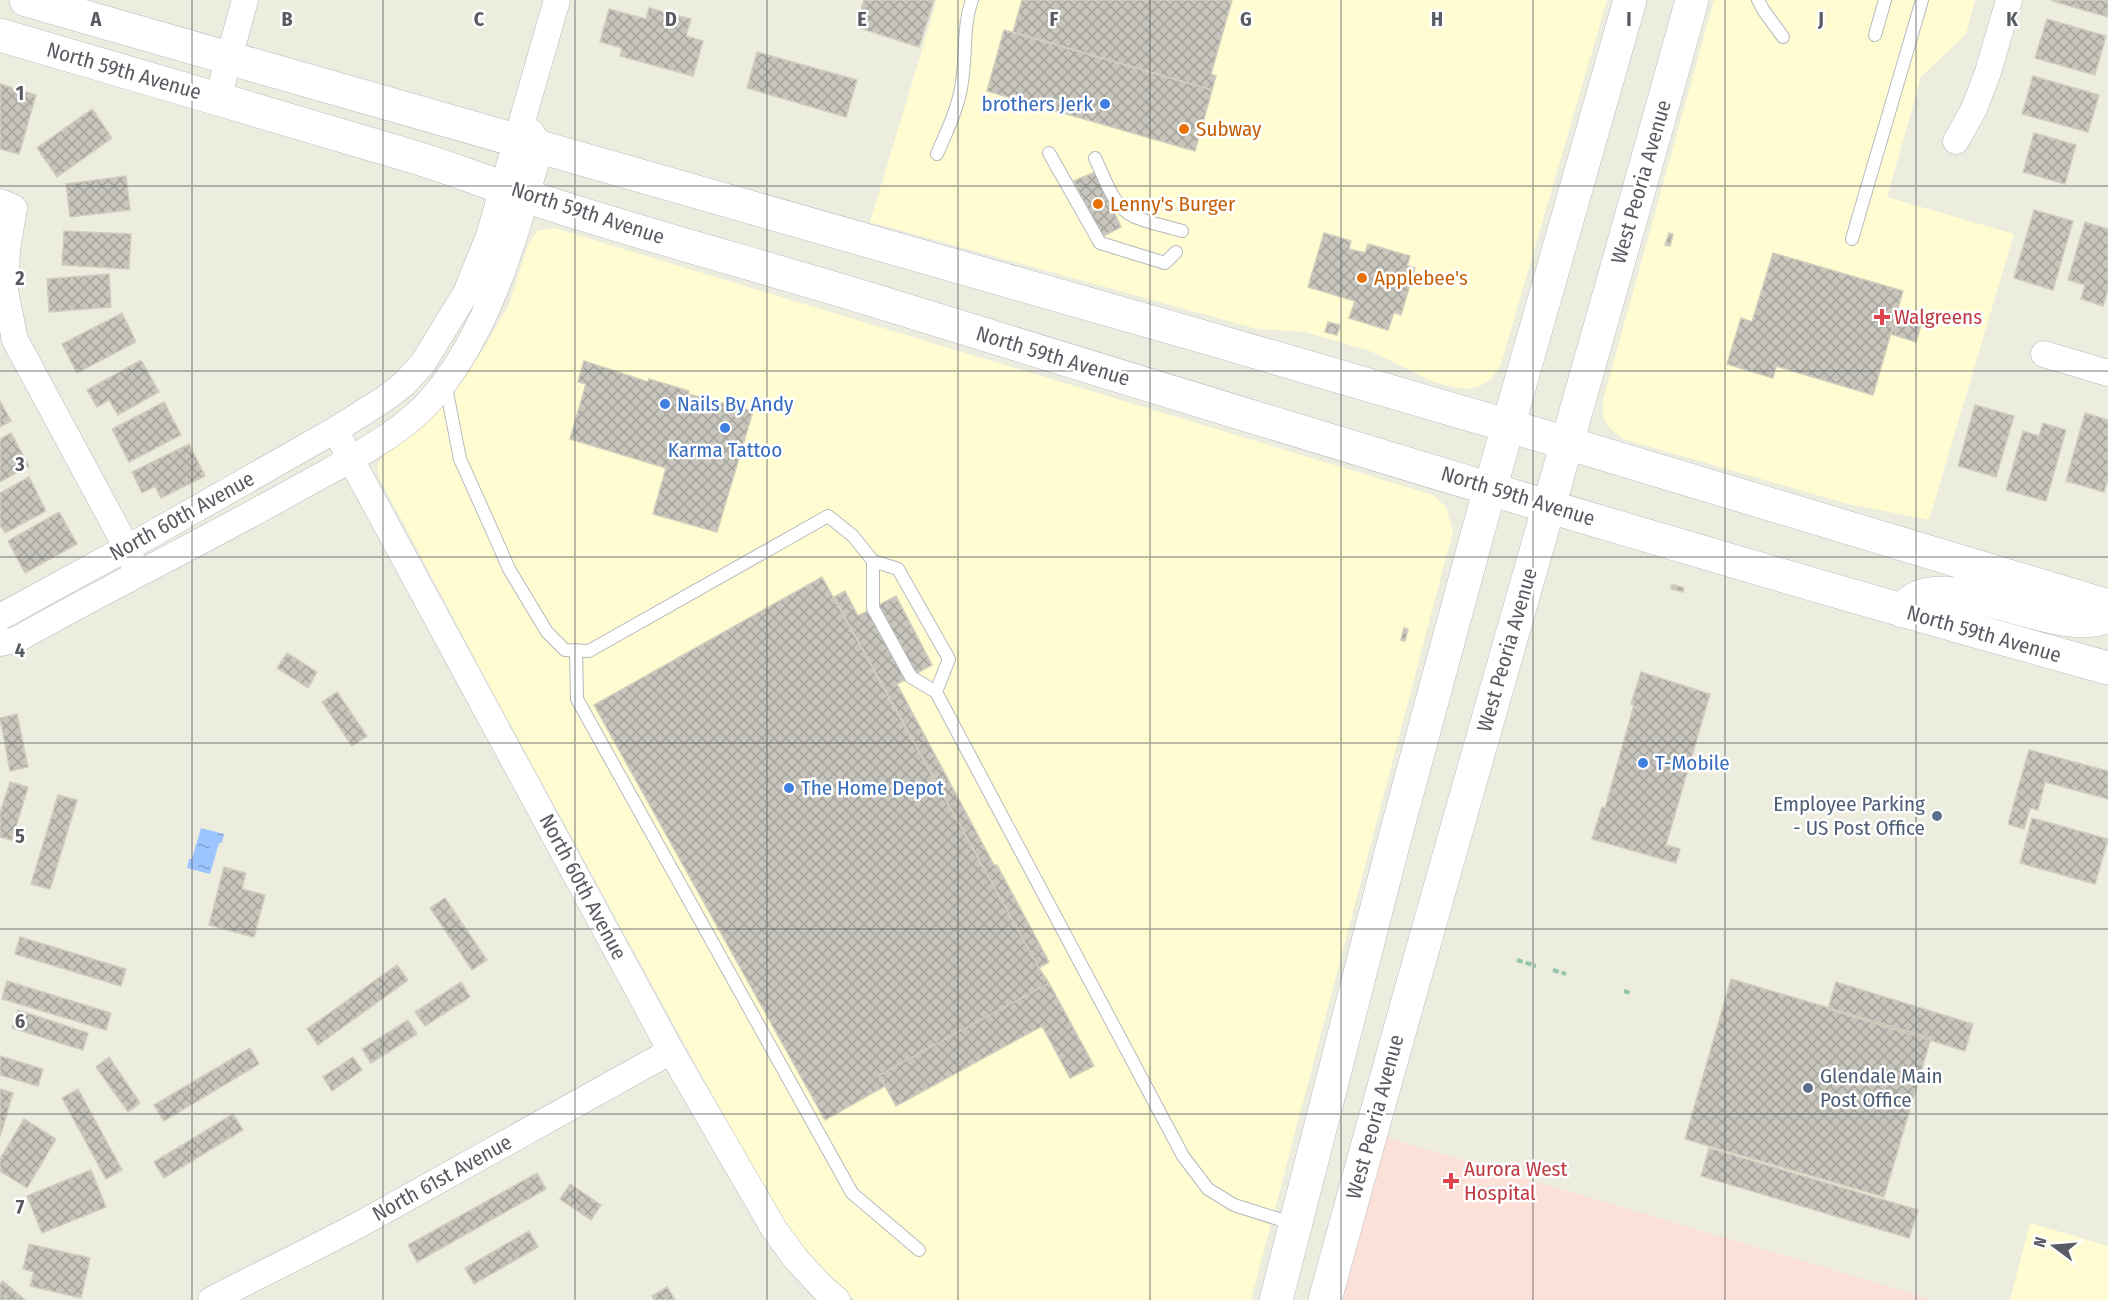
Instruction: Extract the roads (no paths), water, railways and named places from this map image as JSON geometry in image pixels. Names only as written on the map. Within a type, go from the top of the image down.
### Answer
[{"type":"main road","name":"North 59th Avenue","points":[[26,0],[228,59],[526,134],[898,248],[1567,443],[2108,606]]},
{"type":"main road","points":[[1275,1300],[1394,841],[1490,488],[1630,0]]},
{"type":"main road","name":"West Peoria Avenue","points":[[1325,1300],[1416,968],[1692,0]]},
{"type":"main road","name":"North 59th Avenue","points":[[0,35],[218,98],[438,165],[514,191],[1549,506],[1902,611],[2108,668]]},
{"type":"main road","points":[[1902,611],[1907,604],[1916,599],[1943,594],[1979,597],[2049,616],[2073,620],[2098,621],[2108,616]]},
{"type":"main road","points":[[1365,955],[1416,968]]},
{"type":"street","points":[[218,98],[245,0]]},
{"type":"street","points":[[350,459],[415,416],[433,398],[480,324],[495,287],[526,134],[557,0]]},
{"type":"street","points":[[1956,141],[1974,109],[1988,72],[2009,0]]},
{"type":"street","points":[[335,430],[404,384],[423,363],[466,293],[489,236],[514,191]]},
{"type":"street","points":[[7,205],[4,291],[8,344],[127,548],[138,575]]},
{"type":"street","points":[[2044,354],[2108,374]]},
{"type":"street","name":"North 60th Avenue","points":[[0,618],[335,430],[671,1051],[774,1229],[796,1259],[837,1300]]},
{"type":"street","name":"North 60th Avenue","points":[[0,643],[16,640],[350,459]]},
{"type":"street","name":"North 61st Avenue","points":[[211,1300],[355,1227],[671,1051]]},
{"type":"lane","points":[[937,154],[961,88],[967,15],[972,0]]},
{"type":"lane","points":[[1758,0],[1783,37]]},
{"type":"lane","points":[[1875,35],[1885,0]]},
{"type":"lane","points":[[1852,239],[1922,0]]},
{"type":"lane","points":[[1049,153],[1100,243],[1165,263],[1176,252]]},
{"type":"lane","points":[[1095,158],[1113,194],[1131,215],[1182,231]]},
{"type":"lane","points":[[445,382],[460,459],[509,569],[547,632],[565,650],[589,651],[828,516],[853,536],[873,561],[898,569],[949,659],[936,692]]},
{"type":"lane","points":[[873,561],[873,608],[911,677],[936,692],[1183,1156],[1208,1189],[1234,1205],[1296,1224]]},
{"type":"lane","points":[[576,650],[577,699],[852,1193],[919,1250]]},
{"type":"water","points":[[201,828],[224,834],[210,874],[187,868]]},
{"type":"place","name":"brothers Jerk","points":[[1105,104]]},
{"type":"place","name":"Subway","points":[[1184,129]]},
{"type":"place","name":"Lenny's Burger","points":[[1098,204]]},
{"type":"place","name":"Applebee's","points":[[1362,278]]},
{"type":"place","name":"Walgreens","points":[[1882,317]]},
{"type":"place","name":"Nails By Andy","points":[[665,404]]},
{"type":"place","name":"Karma Tattoo","points":[[725,428]]},
{"type":"place","name":"T-Mobile","points":[[1643,763]]},
{"type":"place","name":"The Home Depot","points":[[789,788]]},
{"type":"place","name":"Employee Parking - US Post Office","points":[[1937,816]]},
{"type":"place","name":"Glendale Main Post Office","points":[[1808,1088]]},
{"type":"place","name":"Aurora West Hospital","points":[[1451,1181]]}]
